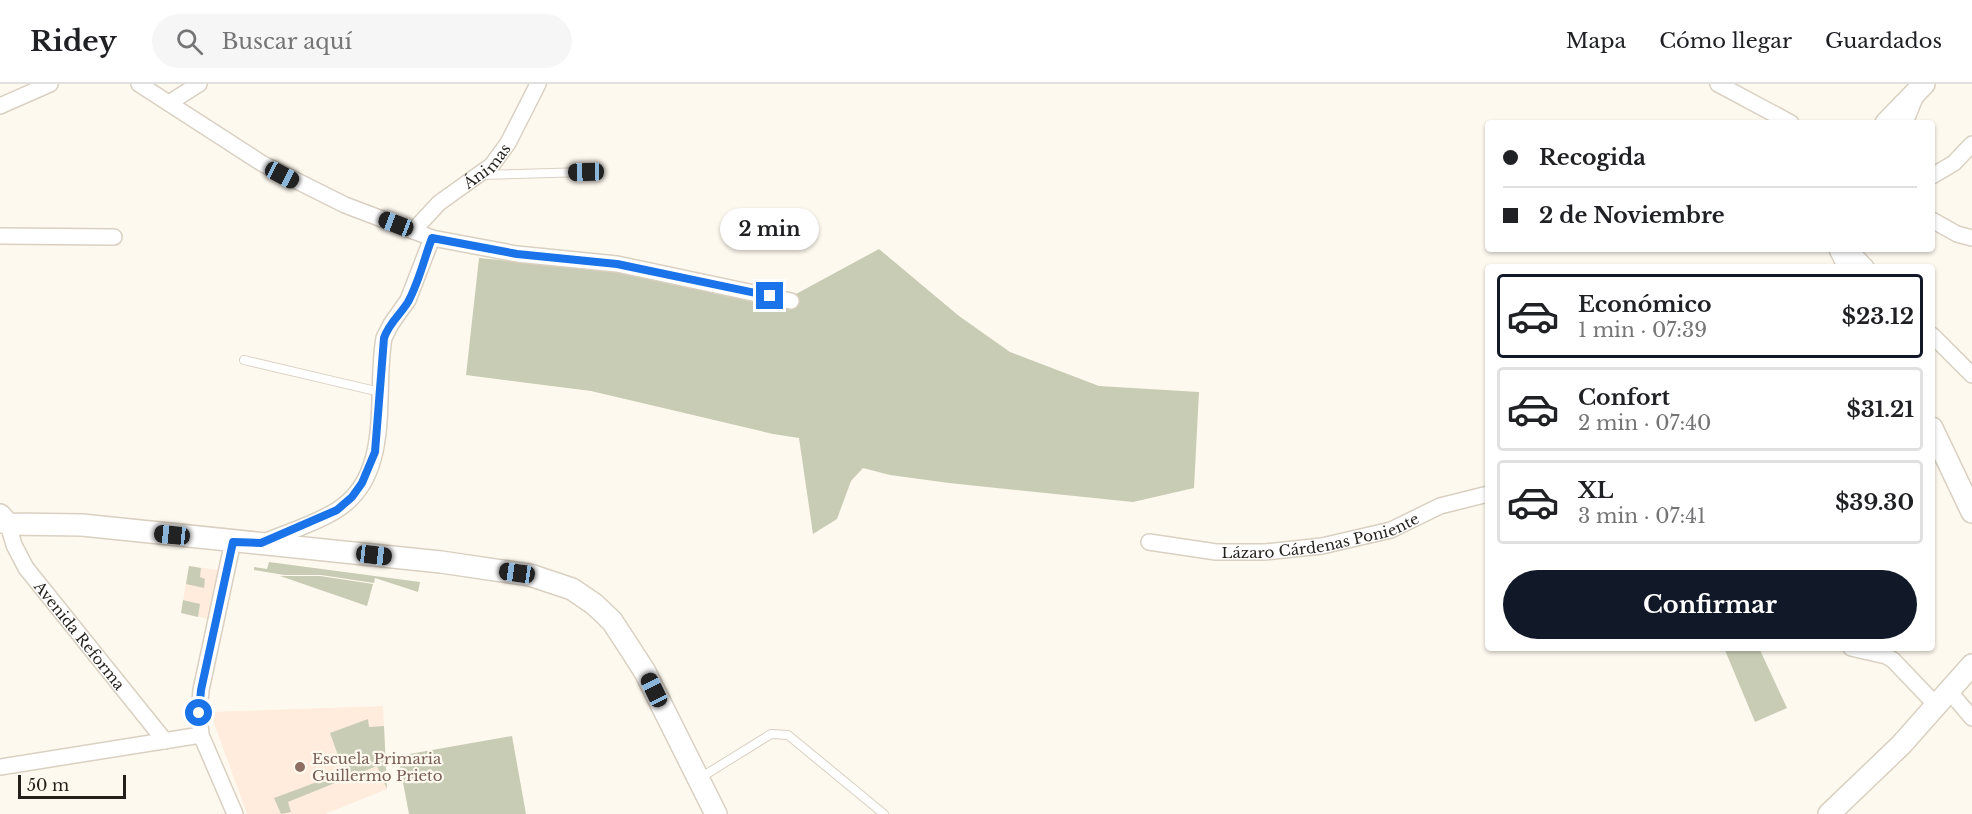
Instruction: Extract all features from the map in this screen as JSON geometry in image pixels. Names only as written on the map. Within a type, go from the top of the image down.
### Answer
[{"type":"main road","points":[[1889,120],[1920,89]]},
{"type":"main road","points":[[1935,434],[1972,512]]},
{"type":"main road","points":[[3,521],[82,525],[441,562],[531,575],[572,589],[594,604],[612,621],[629,647],[645,672],[716,814]]},
{"type":"main road","points":[[1829,814],[1901,745],[1972,665]]},
{"type":"street","points":[[0,106],[50,84]]},
{"type":"street","points":[[139,84],[282,175],[345,204],[432,238],[517,254],[617,264],[791,301]]},
{"type":"street","points":[[169,103],[199,84]]},
{"type":"street","name":"Ánimas","points":[[413,231],[440,203],[492,165],[508,143],[538,84]]},
{"type":"street","points":[[1718,84],[1785,120]]},
{"type":"street","points":[[1906,120],[1920,89]]},
{"type":"street","points":[[1935,174],[1954,162],[1972,144]]},
{"type":"street","points":[[1935,222],[1957,234],[1972,238]]},
{"type":"street","points":[[0,236],[114,237]]},
{"type":"street","points":[[261,543],[337,510],[352,497],[362,483],[375,452],[382,349],[387,331],[408,300],[432,238]]},
{"type":"street","points":[[1852,252],[1863,264]]},
{"type":"street","points":[[1935,338],[1972,375]]},
{"type":"street","name":"Lázaro Cárdenas Poniente","points":[[1149,542],[1216,552],[1265,552],[1322,546],[1391,530],[1440,506],[1485,495]]},
{"type":"street","name":"Avenida Reforma","points":[[3,521],[26,568],[165,741]]},
{"type":"street","points":[[233,542],[201,690],[199,713],[201,735],[235,814]]},
{"type":"street","points":[[1864,651],[1893,660],[1943,699],[1972,718]]},
{"type":"street","points":[[0,767],[201,735]]},
{"type":"lane","points":[[481,175],[586,172]]},
{"type":"lane","points":[[244,360],[380,392]]},
{"type":"lane","points":[[699,779],[771,734],[788,735],[884,814]]},
{"type":"shaded area","points":[[189,566],[224,571],[213,620],[181,613]]},
{"type":"shaded area","name":"Escuela Primaria Guillermo Prieto","points":[[383,706],[387,789],[325,814],[247,814],[210,712]]},
{"type":"green space","points":[[879,249],[959,316],[1010,352],[1099,386],[1199,392],[1194,488],[1133,502],[949,483],[890,475],[863,468],[851,481],[837,519],[813,534],[799,438],[773,434],[591,391],[466,375],[479,258],[613,271],[789,308],[796,294]]},
{"type":"green space","points":[[269,562],[420,582],[418,592],[375,578],[374,583],[321,575],[284,575],[254,570],[254,567],[267,569]]},
{"type":"green space","points":[[189,566],[201,568],[200,577],[205,579],[204,588],[186,584]]},
{"type":"green space","points":[[280,576],[320,576],[373,584],[367,606]]},
{"type":"green space","points":[[183,600],[200,604],[198,617],[181,613]]},
{"type":"green space","points":[[1725,651],[1760,651],[1787,708],[1755,722]]},
{"type":"green space","points":[[368,719],[369,727],[384,726],[387,789],[377,766],[288,802],[291,812],[281,814],[274,798],[344,772],[330,733]]},
{"type":"green space","points":[[512,736],[526,814],[409,814],[398,756]]},
{"type":"place","name":"Escuela Primaria Guillermo Prieto","points":[[300,767]]},
{"type":"route","points":[[199,713],[201,690],[233,542],[261,543],[337,510],[352,497],[371,465],[377,439],[384,338],[414,290],[432,238],[517,254],[617,264],[770,296]]}]
